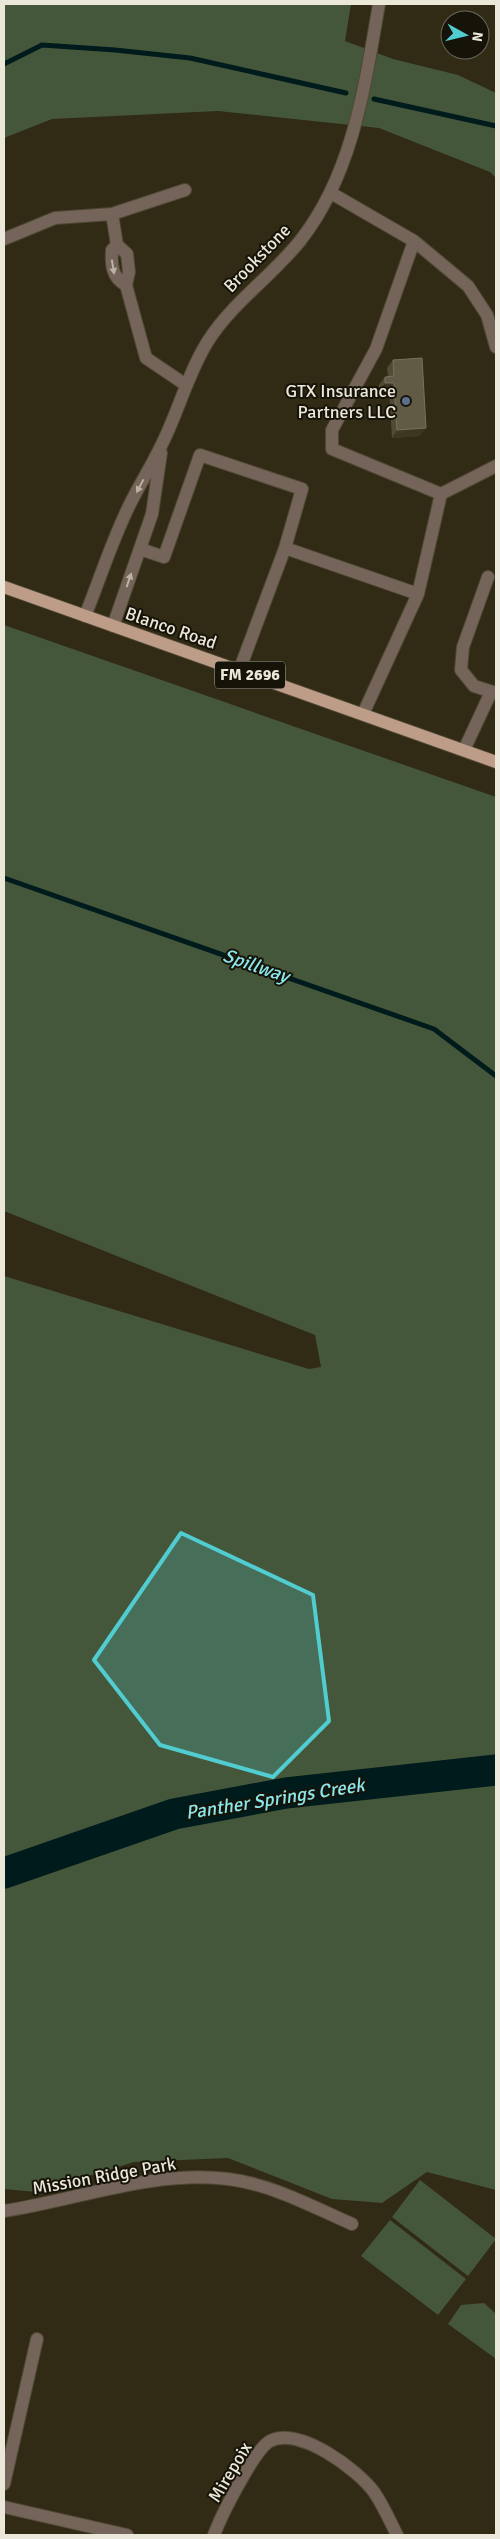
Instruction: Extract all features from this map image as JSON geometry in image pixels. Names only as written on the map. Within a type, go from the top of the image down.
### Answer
[{"type":"main road","name":"Blanco Road","points":[[4,587],[496,762]]},
{"type":"street","name":"Brookstone","points":[[85,616],[129,505],[163,443],[186,385],[208,342],[237,302],[286,258],[315,220],[331,193],[348,147],[380,4]]},
{"type":"street","points":[[4,239],[55,218],[112,214],[185,190]]},
{"type":"street","points":[[331,193],[414,241],[468,286],[486,315],[496,347]]},
{"type":"street","points":[[112,214],[117,245],[112,250],[114,274],[118,280],[126,285],[146,358],[186,385]]},
{"type":"street","points":[[414,241],[376,349],[332,430],[332,449],[441,494],[496,466]]},
{"type":"street","name":"Brookstone","points":[[113,626],[152,514],[163,443]]},
{"type":"street","points":[[140,549],[164,557],[200,455],[302,488],[285,548],[239,671]]},
{"type":"street","points":[[363,714],[418,594],[441,494]]},
{"type":"street","points":[[285,548],[418,594]]},
{"type":"street","points":[[464,750],[494,692],[474,686],[460,670],[463,647],[488,577]]},
{"type":"street","name":"Mission Ridge Park","points":[[4,2211],[124,2186],[187,2178],[229,2179],[271,2189],[352,2224]]},
{"type":"street","points":[[4,2484],[37,2339]]},
{"type":"street","name":"Mirepoix","points":[[214,2535],[254,2458],[270,2442],[285,2437],[315,2445],[351,2468],[373,2491],[397,2535]]},
{"type":"street","points":[[4,2508],[127,2535]]},
{"type":"highlighted area","points":[[181,1533],[313,1595],[329,1721],[273,1777],[160,1745],[94,1660]]},
{"type":"green space","points":[[4,4],[351,4],[345,41],[393,59],[458,75],[496,93],[496,178],[490,172],[379,128],[218,111],[52,119],[4,138]]},
{"type":"green space","points":[[4,625],[496,797],[496,2190],[427,2172],[382,2203],[332,2199],[228,2158],[134,2162],[36,2192],[4,2189],[4,1276],[309,1369],[321,1367],[315,1335],[4,1211]]},
{"type":"green space","points":[[420,2180],[496,2239],[468,2276],[392,2217]]},
{"type":"green space","points":[[390,2220],[466,2279],[438,2315],[361,2256]]},
{"type":"green space","points":[[484,2303],[496,2314],[496,2359],[448,2324],[461,2305]]},
{"type":"building","points":[[422,358],[426,428],[397,430],[394,383],[385,383],[385,377],[394,376],[393,360]]},
{"type":"waterway","points":[[4,64],[42,45],[115,50],[190,58],[346,93]]},
{"type":"waterway","points":[[374,99],[496,126]]},
{"type":"waterway","name":"Spillway","points":[[4,878],[434,1029],[496,1076]]},
{"type":"waterway","name":"Panther Springs Creek","points":[[4,1873],[174,1814],[286,1793],[496,1770]]},
{"type":"place","name":"GTX Insurance Partners LLC","points":[[406,401]]}]
